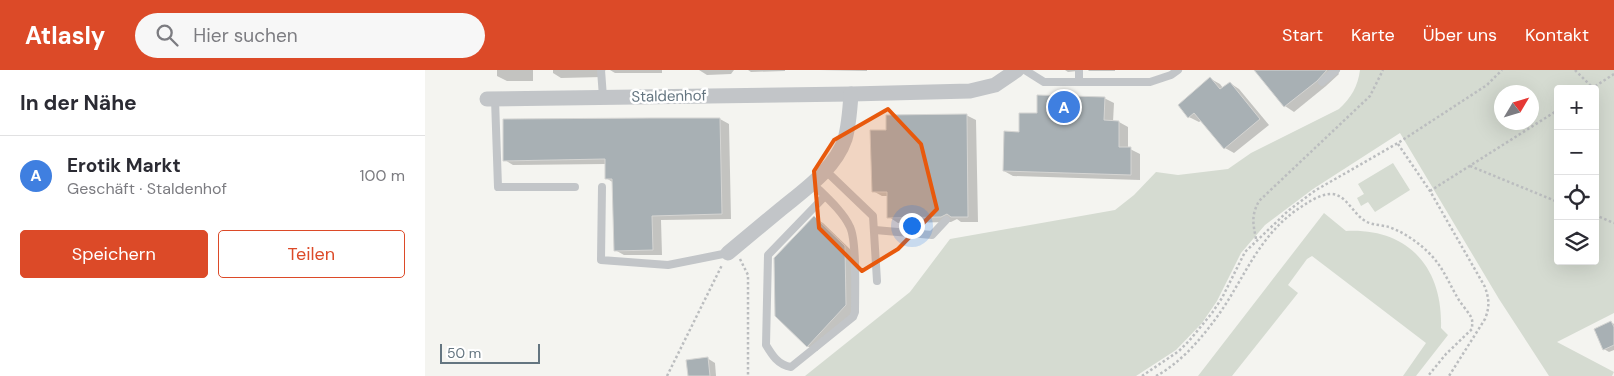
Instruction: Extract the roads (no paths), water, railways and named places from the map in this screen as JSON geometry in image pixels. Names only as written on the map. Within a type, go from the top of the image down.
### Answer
[{"type":"street","name":"Staldenhof","points":[[491,99],[970,91],[995,85],[1017,70]]},
{"type":"street","points":[[731,250],[812,183],[837,155],[844,140],[851,94]]},
{"type":"lane","points":[[601,70],[603,97]]},
{"type":"lane","points":[[1025,70],[1044,82],[1150,82],[1171,75],[1178,70]]},
{"type":"lane","points":[[1079,70],[1079,82]]},
{"type":"lane","points":[[1322,82],[1335,70]]},
{"type":"lane","points":[[491,99],[498,187],[575,187]]},
{"type":"lane","points":[[825,170],[873,216],[877,281]]},
{"type":"lane","points":[[812,183],[825,196],[836,207],[850,226],[853,238],[855,312],[853,317],[791,367],[785,366],[774,358],[767,345],[767,255],[825,196]]},
{"type":"lane","points":[[602,187],[601,260],[668,265],[731,250]]},
{"type":"lane","points":[[875,230],[932,235],[946,220]]},
{"type":"place","name":"Erotik Markt","points":[[1064,107]]}]
